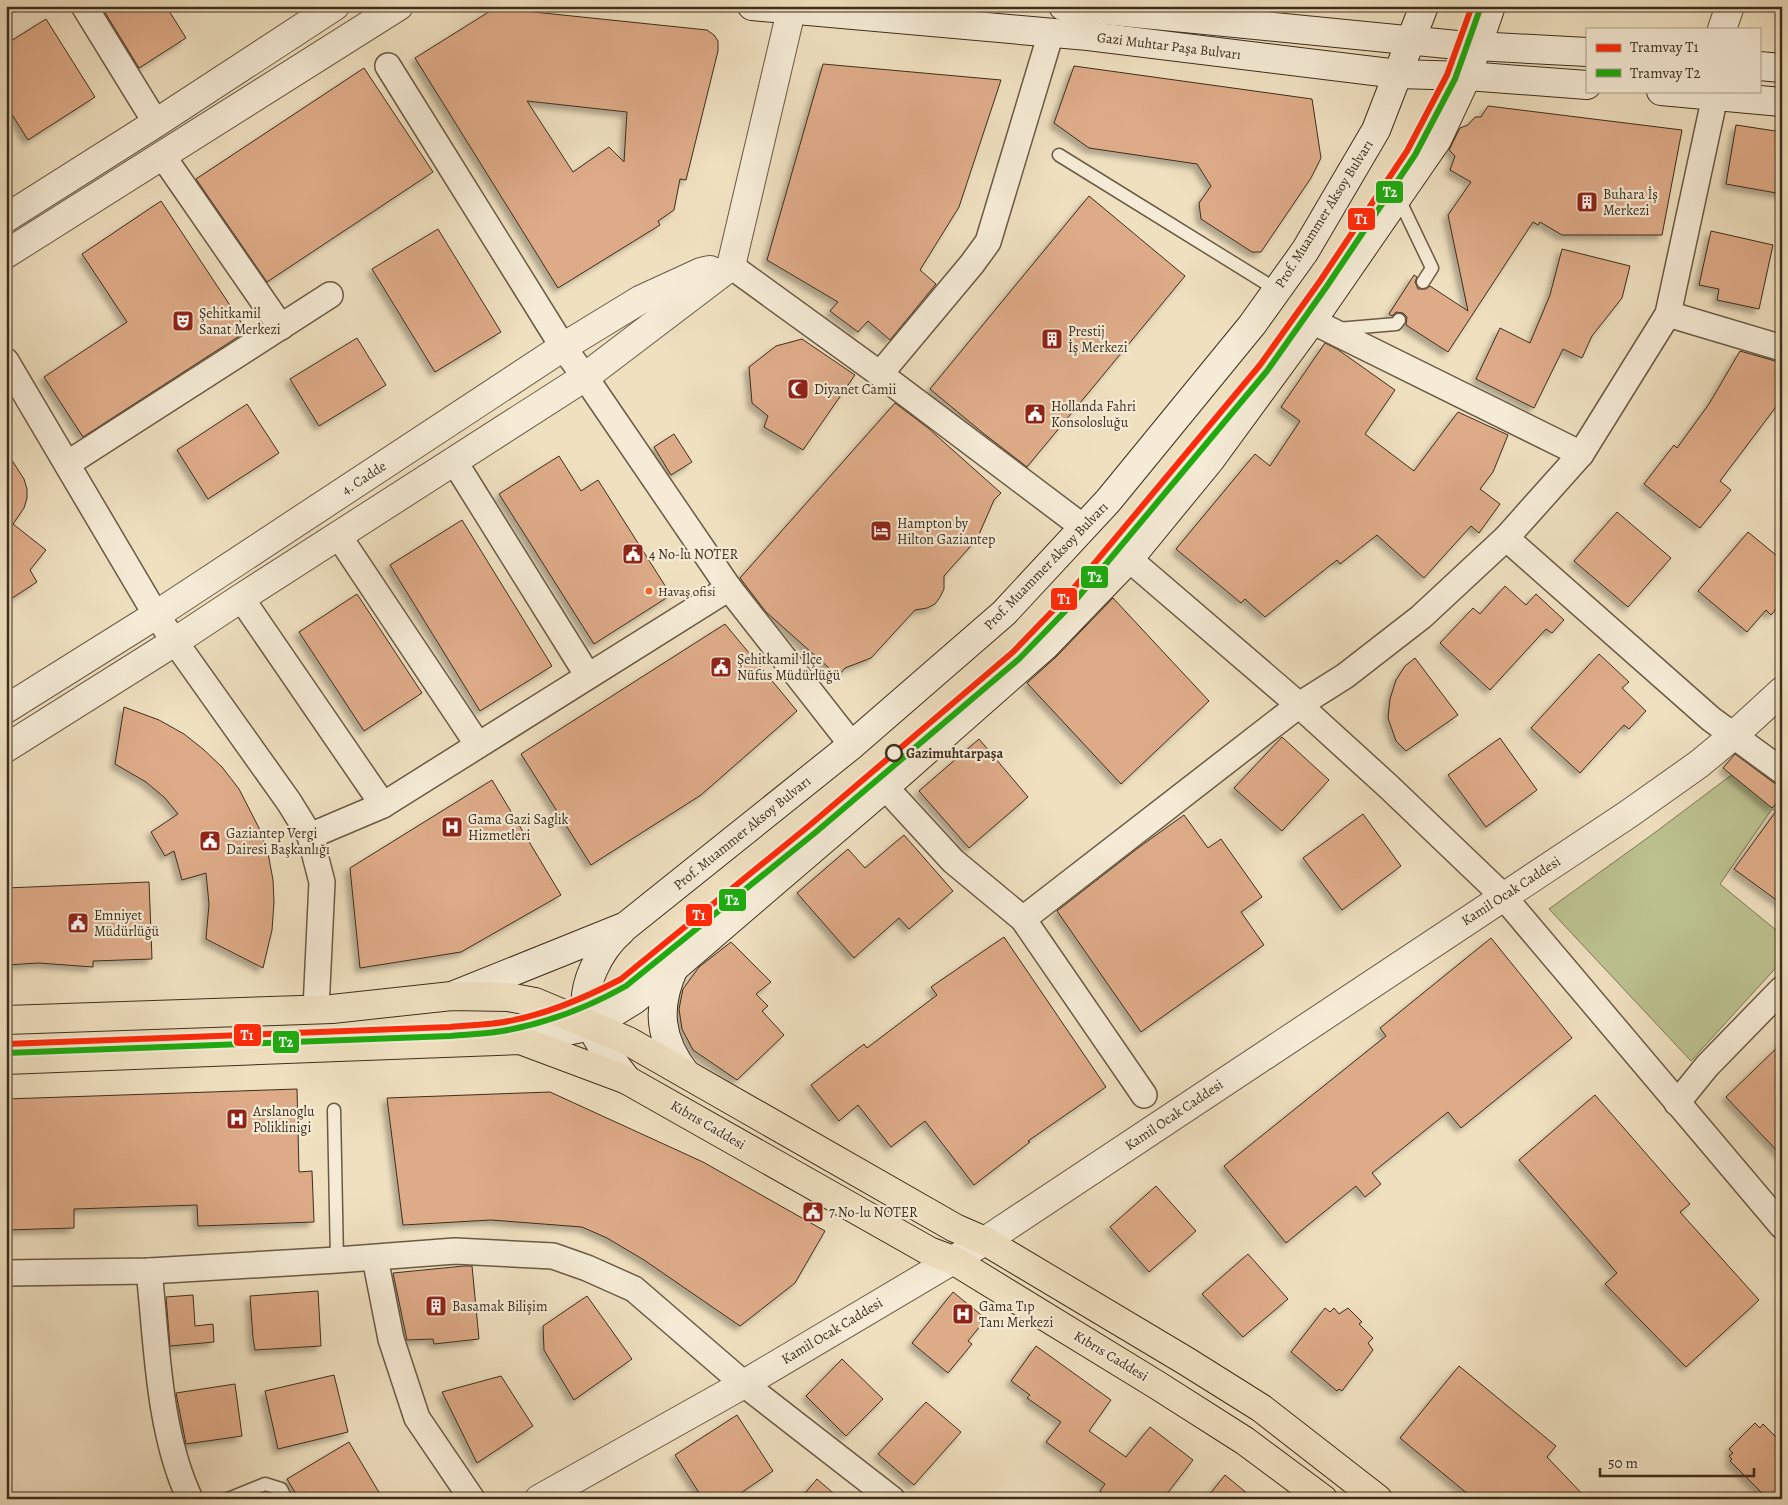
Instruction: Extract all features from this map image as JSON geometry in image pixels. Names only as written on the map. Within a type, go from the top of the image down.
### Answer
[{"type":"main road","points":[[6,218],[335,6]]},
{"type":"main road","points":[[6,254],[399,6]]},
{"type":"main road","name":"Gazi Muhtar Paşa Bulvarı","points":[[752,6],[1051,33],[1398,74],[1467,76],[1586,85]]},
{"type":"main road","name":"Gazi Muhtar Paşa Bulvarı","points":[[1064,6],[1477,47],[1586,52]]},
{"type":"main road","name":"Prof. Muammer Aksoy Bulvarı","points":[[452,996],[626,926],[852,745],[1004,613],[1108,501],[1240,340],[1305,251],[1376,130],[1424,6]]},
{"type":"main road","points":[[520,1040],[592,1026],[634,1000],[885,787],[1045,646],[1129,558],[1321,325],[1398,197],[1437,140],[1467,76],[1492,6]]},
{"type":"main road","points":[[1722,28],[1730,6]]},
{"type":"main road","points":[[6,748],[586,377],[731,266],[791,11]]},
{"type":"main road","points":[[1760,66],[1782,68]]},
{"type":"main road","points":[[1672,92],[1782,102]]},
{"type":"main road","name":"4. Cadde","points":[[6,710],[156,615],[562,347],[640,300],[701,272],[731,266]]},
{"type":"main road","name":"Kamil Ocak Caddesi","points":[[539,1499],[744,1384],[985,1242],[1627,815],[1699,764],[1782,691]]},
{"type":"main road","points":[[626,926],[602,952],[594,967],[586,997],[587,1013],[592,1026],[605,1051],[627,1080]]},
{"type":"main road","points":[[674,968],[667,982],[663,998],[663,1027],[671,1052],[686,1074]]},
{"type":"main road","points":[[6,1020],[316,1009],[452,996],[508,997],[535,1002],[628,1041],[955,1228],[985,1242],[1186,1361],[1261,1408],[1378,1499]]},
{"type":"main road","name":"Kıbrıs Caddesi","points":[[6,1060],[520,1040],[627,1080],[929,1251],[952,1260],[1245,1441],[1323,1499]]},
{"type":"street","points":[[84,6],[156,123]]},
{"type":"street","points":[[880,374],[972,264],[988,242],[1051,33]]},
{"type":"street","points":[[388,66],[562,347],[586,377],[729,588],[852,745]]},
{"type":"street","points":[[1023,919],[1299,705],[1345,676],[1421,617],[1506,538],[1581,454],[1668,314],[1715,96]]},
{"type":"street","points":[[162,155],[281,326]]},
{"type":"street","points":[[731,266],[880,374],[1083,527]]},
{"type":"street","points":[[67,464],[330,295]]},
{"type":"street","points":[[1668,314],[1782,348]]},
{"type":"street","points":[[1321,325],[1581,454]]},
{"type":"street","points":[[6,361],[156,615],[289,802],[310,836],[322,882],[316,1009]]},
{"type":"street","points":[[454,461],[588,676]]},
{"type":"street","points":[[338,536],[478,745]]},
{"type":"street","points":[[1506,538],[1711,719],[1782,771]]},
{"type":"street","points":[[1129,558],[1299,705],[1389,787],[1503,896],[1782,1226]]},
{"type":"street","points":[[310,836],[383,804],[729,588]]},
{"type":"street","points":[[241,598],[383,804]]},
{"type":"street","points":[[885,787],[953,861],[1023,919],[1144,1095]]},
{"type":"street","points":[[1678,1103],[1707,1066],[1782,989]]},
{"type":"street","points":[[6,1273],[150,1270],[375,1258],[455,1251],[553,1256],[587,1268],[634,1289],[744,1384],[892,1499]]},
{"type":"street","points":[[375,1258],[391,1339],[417,1418],[472,1499]]},
{"type":"street","points":[[150,1270],[164,1411],[182,1482],[190,1499]]},
{"type":"lane","points":[[1059,155],[1277,290]]},
{"type":"lane","points":[[1398,197],[1432,268],[1424,282]]},
{"type":"lane","points":[[1321,325],[1396,324],[1399,320]]},
{"type":"lane","points":[[334,1110],[337,1260]]},
{"type":"lane","points":[[233,1498],[265,1484],[281,1490],[286,1499]]},
{"type":"green space","points":[[1758,771],[1782,787],[1782,814],[1772,809],[1720,884],[1782,935],[1782,961],[1691,1061],[1549,909],[1730,776]]},
{"type":"building","points":[[101,6],[166,6],[186,38],[139,68]]},
{"type":"building","points":[[495,8],[707,30],[718,41],[718,51],[686,180],[680,179],[674,210],[658,221],[660,225],[558,288],[415,58]],"holes":[[[527,101],[627,112],[624,162],[609,147],[573,172]]]},
{"type":"building","points":[[46,19],[95,97],[28,140],[6,105],[6,44]]},
{"type":"building","points":[[823,64],[1001,80],[959,207],[920,270],[936,284],[890,340],[868,321],[858,332],[830,311],[838,302],[767,260]]},
{"type":"building","points":[[1074,66],[1312,99],[1321,158],[1311,178],[1261,252],[1252,252],[1201,219],[1199,203],[1211,186],[1197,164],[1089,148],[1054,123]]},
{"type":"building","points":[[364,68],[433,172],[267,282],[196,179]]},
{"type":"building","name":"Buhara İş Merkezi","points":[[1488,106],[1682,130],[1662,235],[1562,235],[1540,222],[1538,225],[1533,222],[1448,352],[1406,325],[1407,317],[1403,313],[1396,312],[1392,316],[1389,314],[1414,275],[1417,277],[1415,282],[1418,289],[1426,289],[1430,286],[1468,311],[1448,215],[1471,182],[1450,170],[1455,156],[1449,150],[1460,128],[1468,125],[1475,117],[1481,117]]},
{"type":"building","points":[[1736,125],[1782,132],[1782,194],[1726,184]]},
{"type":"building","name":"Prestij İş Merkezi","points":[[1089,196],[1185,276],[1027,467],[930,389]]},
{"type":"building","name":"Şehitkamil Sanat Merkezi","points":[[161,201],[247,331],[83,437],[44,377],[127,322],[82,254]]},
{"type":"building","points":[[438,229],[501,332],[435,372],[372,269]]},
{"type":"building","points":[[1711,231],[1773,245],[1759,309],[1717,300],[1719,289],[1699,285]]},
{"type":"building","points":[[1562,249],[1630,266],[1622,298],[1592,336],[1582,358],[1563,349],[1534,408],[1476,379],[1500,328],[1530,343],[1550,295]]},
{"type":"building","points":[[357,338],[386,385],[319,426],[290,379]]},
{"type":"building","name":"Diyanet Camii","points":[[802,339],[855,375],[803,450],[764,427],[768,416],[752,403],[749,367],[776,346]]},
{"type":"building","points":[[1325,343],[1337,349],[1395,390],[1365,434],[1414,471],[1458,412],[1508,435],[1493,472],[1480,489],[1500,504],[1479,533],[1471,526],[1424,578],[1377,535],[1340,564],[1337,560],[1265,617],[1245,599],[1241,603],[1176,549],[1255,454],[1270,466],[1300,421],[1281,407]]},
{"type":"building","points":[[1740,351],[1782,363],[1782,399],[1720,481],[1731,490],[1700,528],[1644,484],[1674,445],[1677,448],[1709,404]]},
{"type":"building","name":"Hampton by Hilton Gaziantep","points":[[895,403],[928,428],[1001,493],[994,500],[977,539],[944,576],[944,589],[935,604],[927,608],[915,610],[871,658],[845,668],[838,676],[766,612],[740,578]]},
{"type":"building","points":[[247,404],[279,453],[208,499],[177,450]]},
{"type":"building","points":[[674,434],[692,462],[671,475],[654,447]]},
{"type":"building","points":[[6,451],[24,479],[27,489],[24,508],[13,524],[46,550],[30,570],[37,582],[6,602]]},
{"type":"building","points":[[559,456],[581,491],[598,480],[671,595],[594,644],[499,494]]},
{"type":"building","points":[[1617,512],[1671,558],[1628,607],[1574,561]]},
{"type":"building","points":[[462,520],[552,666],[480,711],[390,565]]},
{"type":"building","points":[[1748,532],[1782,560],[1782,602],[1771,615],[1766,610],[1747,632],[1698,591]]},
{"type":"building","points":[[1505,586],[1526,605],[1536,594],[1564,620],[1552,633],[1546,629],[1490,690],[1440,643],[1473,608],[1480,614]]},
{"type":"building","points":[[357,594],[422,693],[364,731],[299,632]]},
{"type":"building","points":[[1113,598],[1209,701],[1121,784],[1027,683],[1056,657]]},
{"type":"building","points":[[725,624],[797,711],[701,795],[591,865],[521,754]]},
{"type":"building","points":[[1599,654],[1629,682],[1622,688],[1646,711],[1629,729],[1624,725],[1580,773],[1531,728]]},
{"type":"building","points":[[1415,658],[1458,715],[1406,751],[1396,741],[1388,718],[1390,699],[1396,680],[1405,666]]},
{"type":"building","name":"Gaziantep Vergi Dairesi Başkanlığı","points":[[124,707],[159,720],[184,734],[222,767],[239,789],[260,830],[268,853],[273,880],[272,930],[263,968],[206,939],[209,904],[206,873],[182,880],[174,851],[165,856],[151,832],[178,814],[165,798],[146,782],[115,764]]},
{"type":"building","points":[[1282,737],[1329,780],[1282,831],[1234,788]]},
{"type":"building","points":[[1500,738],[1537,790],[1486,827],[1448,775]]},
{"type":"building","points":[[979,739],[1028,797],[969,848],[919,791]]},
{"type":"building","points":[[1735,754],[1774,783],[1782,785],[1782,797],[1772,808],[1723,768]]},
{"type":"building","points":[[492,780],[561,895],[461,952],[360,968],[350,868]]},
{"type":"building","points":[[1782,803],[1782,904],[1734,869]]},
{"type":"building","points":[[1363,814],[1401,866],[1342,910],[1303,858]]},
{"type":"building","points":[[1184,815],[1208,848],[1221,839],[1262,897],[1241,912],[1264,945],[1141,1032],[1057,911]]},
{"type":"building","points":[[904,835],[953,891],[909,929],[899,918],[854,958],[797,893],[848,849],[865,868]]},
{"type":"building","name":"Emniyet Müdürlüğü","points":[[149,882],[152,959],[93,961],[93,967],[39,963],[6,965],[6,888]]},
{"type":"building","points":[[1004,937],[1106,1087],[1028,1141],[1030,1142],[974,1185],[925,1121],[891,1147],[858,1105],[839,1121],[811,1085],[864,1044],[867,1048],[937,995],[931,987]]},
{"type":"building","points":[[1491,938],[1572,1038],[1461,1128],[1448,1112],[1372,1173],[1381,1184],[1365,1197],[1356,1186],[1286,1243],[1224,1166],[1386,1036],[1380,1028]]},
{"type":"building","points":[[731,942],[771,982],[756,994],[768,1006],[762,1011],[784,1035],[737,1080],[693,1050],[682,1029],[679,1009],[683,989],[699,967]]},
{"type":"building","points":[[1782,1043],[1782,1156],[1726,1097]]},
{"type":"building","points":[[297,1089],[299,1172],[312,1171],[314,1222],[198,1226],[197,1205],[74,1209],[74,1228],[6,1230],[6,1099]]},
{"type":"building","points":[[550,1092],[703,1162],[825,1231],[795,1283],[740,1326],[644,1260],[607,1238],[582,1227],[491,1220],[403,1225],[387,1098]]},
{"type":"building","points":[[1595,1095],[1690,1204],[1680,1212],[1759,1300],[1686,1367],[1605,1284],[1617,1273],[1519,1160]]},
{"type":"building","points":[[1156,1186],[1196,1231],[1149,1272],[1110,1227]]},
{"type":"building","points":[[1248,1254],[1288,1299],[1243,1337],[1202,1294]]},
{"type":"building","name":"Basamak Bilişim","points":[[472,1266],[479,1339],[434,1344],[433,1339],[407,1340],[393,1273]]},
{"type":"building","points":[[318,1291],[321,1346],[255,1350],[250,1296]]},
{"type":"building","points":[[953,1292],[986,1319],[968,1341],[972,1344],[948,1373],[912,1343]]},
{"type":"building","points":[[193,1295],[195,1326],[213,1324],[214,1342],[170,1346],[166,1297]]},
{"type":"building","points":[[587,1296],[632,1359],[574,1400],[544,1350],[543,1326]]},
{"type":"building","points":[[1325,1308],[1330,1312],[1334,1308],[1339,1314],[1348,1308],[1362,1322],[1359,1324],[1373,1338],[1368,1343],[1373,1350],[1342,1391],[1339,1389],[1337,1391],[1291,1352]]},
{"type":"building","points":[[1036,1346],[1111,1400],[1089,1431],[1126,1457],[1150,1427],[1193,1460],[1163,1499],[1110,1499],[1100,1491],[1105,1484],[1046,1442],[1061,1422],[1027,1398],[1030,1395],[1011,1381]]},
{"type":"building","points":[[842,1359],[883,1399],[846,1436],[806,1396]]},
{"type":"building","points":[[1459,1366],[1556,1446],[1547,1457],[1587,1499],[1474,1499],[1400,1438]]},
{"type":"building","points":[[334,1375],[348,1432],[278,1449],[265,1391]]},
{"type":"building","points":[[501,1376],[533,1426],[477,1463],[442,1392]]},
{"type":"building","points":[[235,1384],[242,1436],[186,1444],[176,1393]]},
{"type":"building","points":[[926,1402],[961,1432],[914,1485],[878,1454]]},
{"type":"building","points":[[737,1415],[773,1471],[732,1499],[703,1499],[675,1455]]},
{"type":"building","points":[[1755,1423],[1760,1428],[1763,1424],[1782,1443],[1782,1499],[1768,1499],[1730,1461],[1732,1459],[1729,1456],[1733,1453],[1729,1449]]},
{"type":"building","points":[[349,1442],[383,1499],[299,1499],[287,1479]]},
{"type":"building","points":[[1225,1475],[1254,1499],[1206,1499]]},
{"type":"building","points":[[817,1479],[840,1499],[800,1499]]},
{"type":"tram line","name":"T1","points":[[6,1044],[491,1024],[519,1019],[550,1010],[593,993],[621,979],[810,825],[1013,652],[1068,595],[1260,365],[1320,281],[1407,151],[1447,75],[1472,6]]},
{"type":"tram line","name":"T2","points":[[6,1053],[450,1036],[494,1032],[523,1027],[554,1018],[598,1001],[626,986],[816,832],[1019,659],[1075,601],[1267,371],[1327,286],[1415,155],[1455,79],[1480,9]]},
{"type":"place","name":"Buhara İş Merkezi","points":[[1587,202]]},
{"type":"place","name":"Şehitkamil Sanat Merkezi","points":[[183,321]]},
{"type":"place","name":"Prestij İş Merkezi","points":[[1052,339]]},
{"type":"place","name":"Diyanet Camii","points":[[798,389]]},
{"type":"place","name":"Hollanda Fahri Konsolosluğu","points":[[1035,414]]},
{"type":"place","name":"Hampton by Hilton Gaziantep","points":[[881,531]]},
{"type":"place","name":"4 No-lu NOTER","points":[[633,554]]},
{"type":"place","name":"Havaş ofisi","points":[[649,591]]},
{"type":"place","name":"Şehitkamil İlçe Nüfus Müdürlüğü","points":[[721,667]]},
{"type":"place","name":"Gazimuhtarpaşa","points":[[894,753]]},
{"type":"place","name":"Gama Gazi Saglık Hizmetleri","points":[[452,827]]},
{"type":"place","name":"Gaziantep Vergi Dairesi Başkanlığı","points":[[210,841]]},
{"type":"place","name":"Emniyet Müdürlüğü","points":[[78,923]]},
{"type":"place","name":"Arslanoglu Poliklinigi","points":[[237,1119]]},
{"type":"place","name":"7 No-lu NOTER","points":[[813,1212]]},
{"type":"place","name":"Basamak Bilişim","points":[[436,1306]]},
{"type":"place","name":"Gama Tıp Tanı Merkezi","points":[[963,1314]]}]
